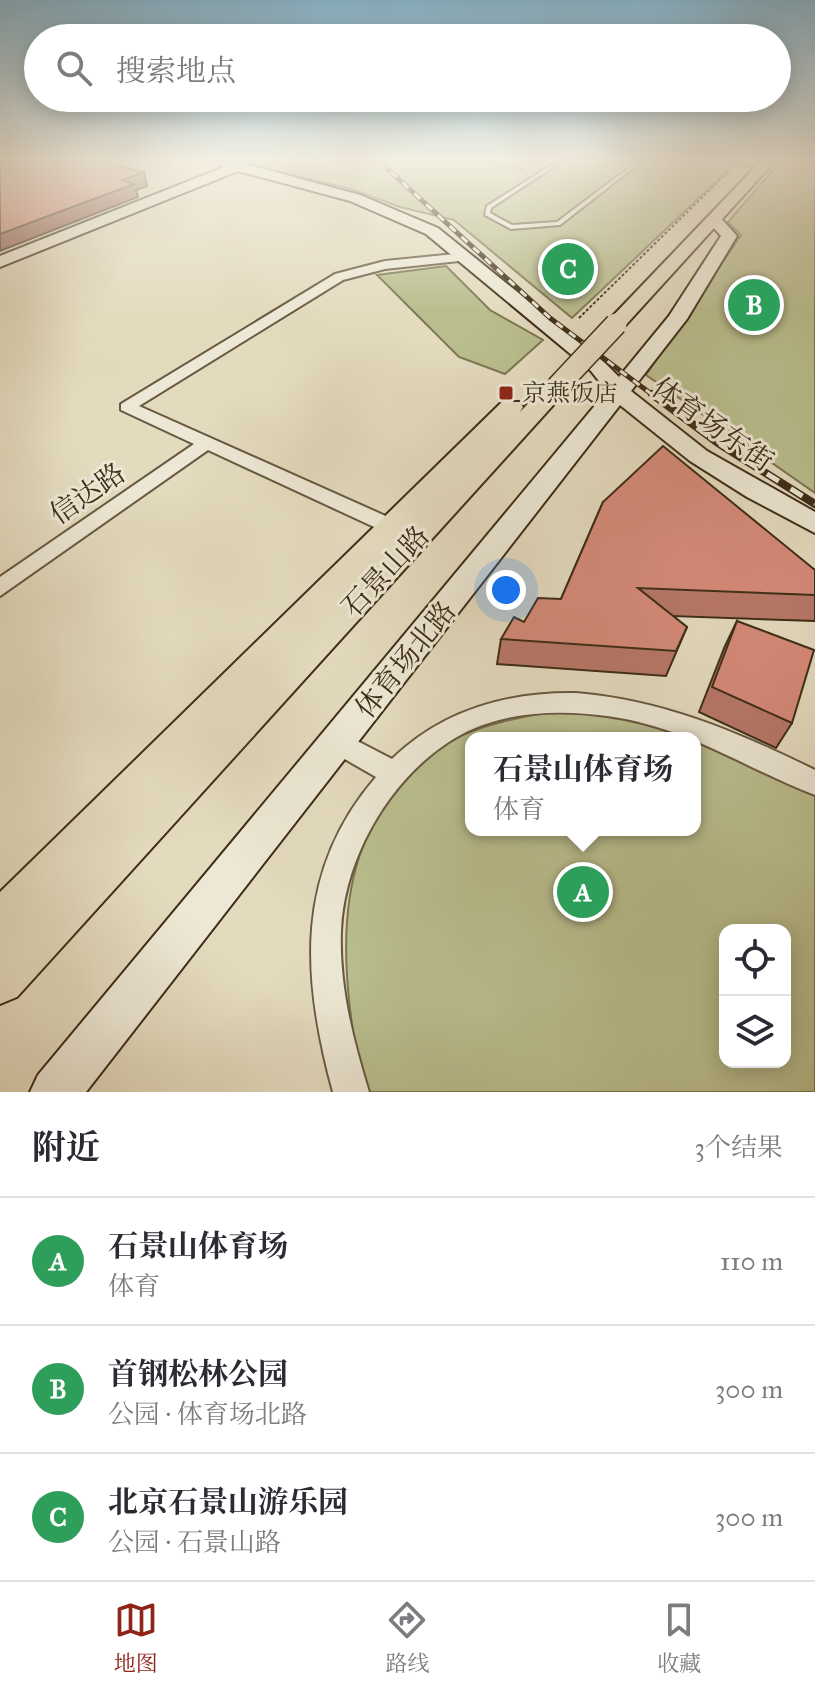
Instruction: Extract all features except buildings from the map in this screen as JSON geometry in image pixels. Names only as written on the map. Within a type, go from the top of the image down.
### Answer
[{"type":"main road","name":"石景山路","points":[[0,980],[547,384],[598,320],[703,212]]},
{"type":"main road","name":"石景山路","points":[[598,320],[721,212]]},
{"type":"main road","name":"石景山路","points":[[5,910],[392,527],[547,384]]},
{"type":"street","points":[[0,262],[121,212]]},
{"type":"street","points":[[382,212],[427,234],[511,308],[540,322]]},
{"type":"street","points":[[388,212],[432,231],[540,322]]},
{"type":"street","name":"体育场北路","points":[[55,1092],[677,319],[729,236],[714,219]]},
{"type":"street","points":[[392,527],[127,407],[339,277],[385,265],[455,258]]},
{"type":"street","name":"体育场东街","points":[[540,322],[598,367],[619,393],[738,483],[815,524]]},
{"type":"street","name":"信达路","points":[[0,588],[205,444]]},
{"type":"street","points":[[351,1092],[328,998],[327,908],[340,862],[361,821],[395,774],[438,735],[478,718],[527,705],[576,703],[622,708],[720,735],[815,783]]},
{"type":"street","points":[[338,742],[395,774]]},
{"type":"lane","points":[[488,212],[511,227],[558,224],[574,212]]},
{"type":"path","points":[[598,320],[694,212]]},
{"type":"green space","points":[[421,212],[684,212],[572,318],[454,220]]},
{"type":"green space","points":[[737,212],[815,212],[815,493],[646,375],[741,235],[728,222]]},
{"type":"green space","points":[[446,266],[490,310],[543,340],[505,374],[459,357],[377,275]]},
{"type":"green space","points":[[557,711],[622,716],[687,732],[470,732]]},
{"type":"green space","points":[[465,734],[465,836],[701,836],[701,736],[815,790],[815,1092],[364,1092],[346,965],[347,922],[353,880],[365,841],[385,804],[414,771],[451,740]]},
{"type":"railway","points":[[435,212],[550,318],[654,396]]},
{"type":"railway","points":[[652,394],[718,443],[815,504]]},
{"type":"place","name":"北京石景山游乐园","points":[[568,269]]},
{"type":"place","name":"首钢松林公园","points":[[754,305]]},
{"type":"place","name":"京燕饭店","points":[[506,393]]},
{"type":"place","name":"石景山体育场","points":[[583,892]]}]
